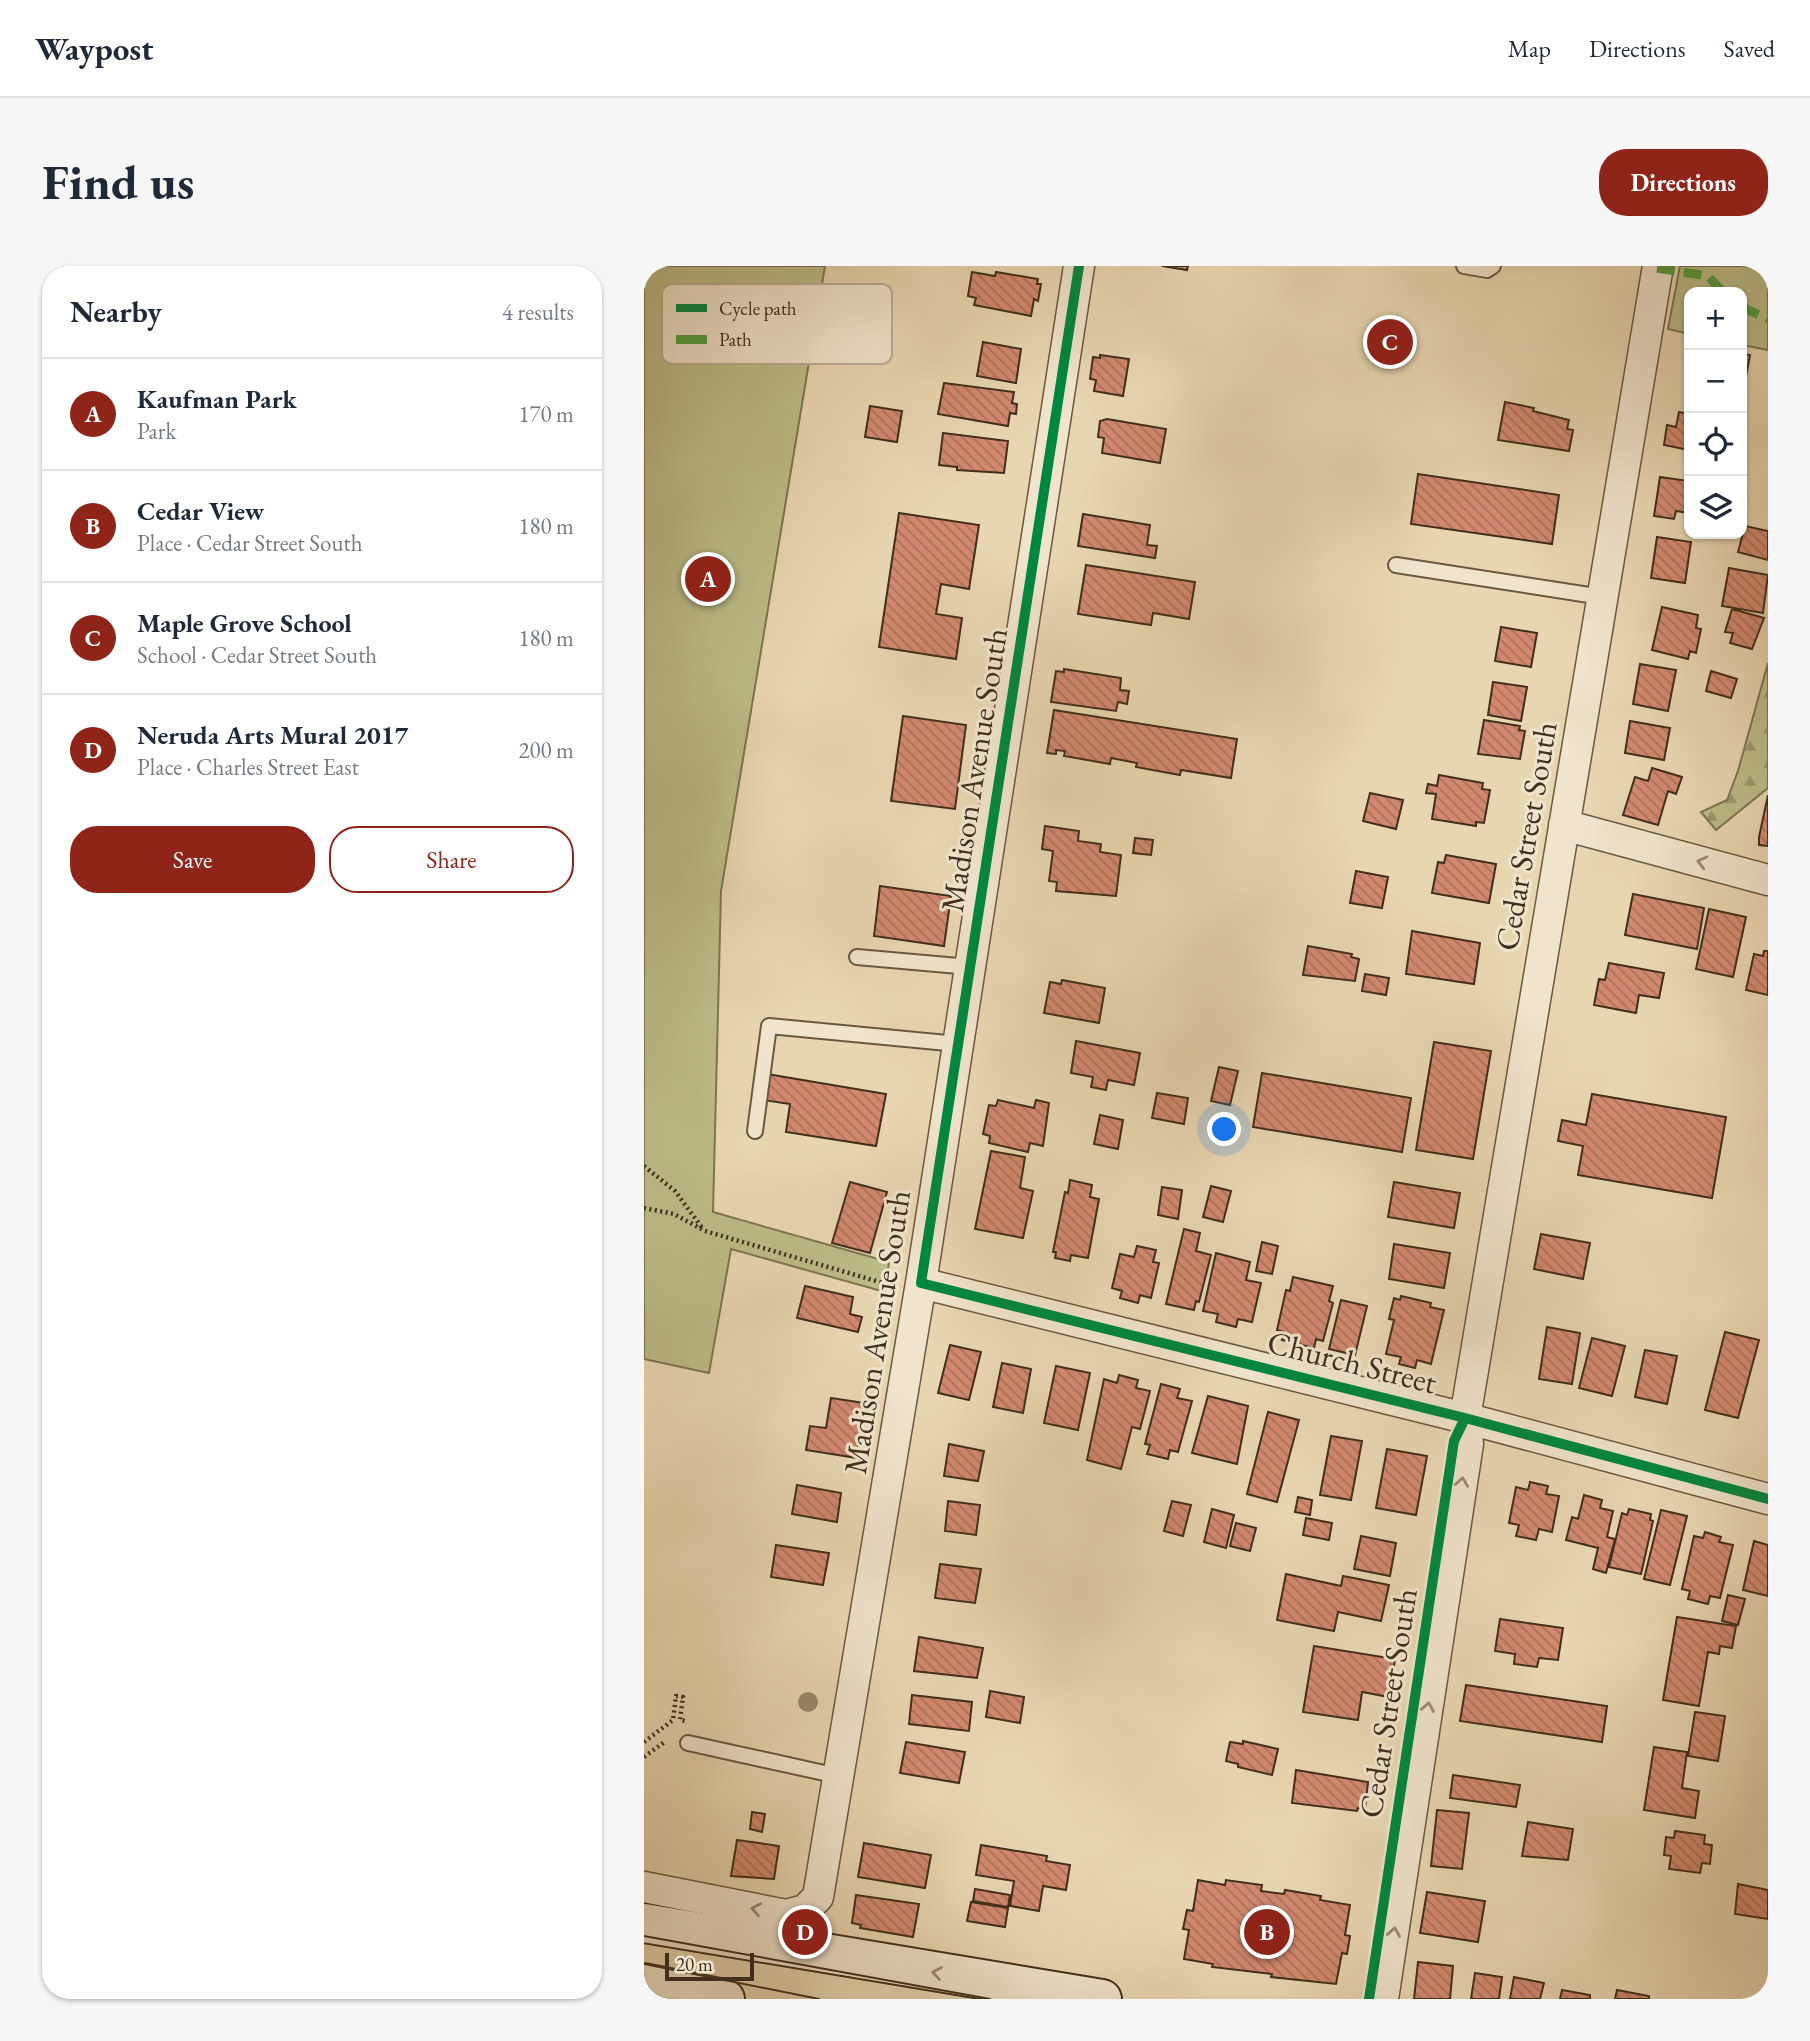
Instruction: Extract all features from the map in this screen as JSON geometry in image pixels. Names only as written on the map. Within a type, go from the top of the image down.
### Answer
[{"type":"main road","points":[[644,1923],[1101,1999]]},
{"type":"main road","points":[[644,1983],[725,1999]]},
{"type":"street","name":"Madison Avenue South","points":[[644,1887],[786,1915],[805,1910],[818,1897],[911,1285],[958,1044],[1079,266]]},
{"type":"street","name":"Cedar Street South","points":[[1383,1999],[1466,1458],[1465,1418],[1658,266]]},
{"type":"street","points":[[1564,825],[1768,880]]},
{"type":"street","name":"Church Street","points":[[911,1285],[1465,1418],[1768,1499]]},
{"type":"lane","points":[[1464,266],[1487,270],[1493,266]]},
{"type":"lane","points":[[1396,565],[1602,597]]},
{"type":"lane","points":[[857,957],[970,967]]},
{"type":"lane","points":[[755,1131],[769,1026],[958,1044]]},
{"type":"lane","points":[[688,1742],[838,1776]]},
{"type":"path","points":[[644,1166],[674,1191],[705,1231]]},
{"type":"path","points":[[644,1208],[674,1214],[705,1231],[911,1285]]},
{"type":"path","points":[[644,1742],[673,1720],[676,1696],[683,1697],[680,1720],[691,1721],[688,1742]]},
{"type":"path","points":[[644,1758],[662,1744]]},
{"type":"green space","points":[[644,266],[825,266],[822,284],[662,284],[662,364],[809,364],[721,891],[713,1212],[889,1262],[885,1292],[731,1249],[709,1373],[644,1359]]},
{"type":"green space","points":[[1680,266],[1744,266],[1768,271],[1768,350],[1747,346],[1747,287],[1684,287],[1684,333],[1668,329]]},
{"type":"green space","points":[[1768,663],[1768,788],[1716,830],[1701,812],[1727,800],[1738,771]]},
{"type":"building","points":[[1162,266],[1188,266],[1187,270]]},
{"type":"building","points":[[972,272],[995,276],[996,272],[1038,279],[1037,284],[1041,284],[1038,301],[1034,299],[1031,316],[974,305],[976,298],[968,296]]},
{"type":"building","points":[[983,342],[1021,349],[1016,383],[977,376]]},
{"type":"building","points":[[1100,355],[1129,359],[1123,396],[1094,391],[1096,380],[1090,379],[1093,357],[1100,358]]},
{"type":"building","points":[[944,383],[1014,392],[1012,403],[1017,404],[1016,414],[1010,413],[1008,426],[938,414]]},
{"type":"building","points":[[1505,402],[1569,420],[1567,429],[1573,430],[1569,451],[1498,440]]},
{"type":"building","points":[[870,406],[902,411],[897,442],[865,437]]},
{"type":"building","points":[[1679,412],[1684,413],[1684,449],[1664,445],[1667,425],[1676,427]]},
{"type":"building","points":[[1107,419],[1166,429],[1160,463],[1102,453],[1104,438],[1098,437],[1100,421]]},
{"type":"building","points":[[943,433],[1008,441],[1004,473],[957,470],[957,467],[939,465]]},
{"type":"building","points":[[1418,474],[1559,495],[1552,544],[1411,524]]},
{"type":"building","points":[[1660,477],[1684,480],[1684,512],[1676,511],[1674,519],[1654,516]]},
{"type":"building","points":[[899,513],[979,525],[969,589],[941,584],[936,614],[962,618],[956,659],[879,647]]},
{"type":"building","points":[[1083,514],[1150,525],[1147,545],[1157,546],[1155,558],[1078,546]]},
{"type":"building","points":[[1747,526],[1768,531],[1768,560],[1738,552],[1742,539],[1747,539]]},
{"type":"building","points":[[1657,537],[1691,542],[1685,583],[1651,578]]},
{"type":"building","points":[[1086,565],[1195,582],[1189,619],[1153,613],[1151,625],[1078,614]]},
{"type":"building","points":[[1729,568],[1768,575],[1763,613],[1722,606]]},
{"type":"building","points":[[1662,607],[1698,615],[1696,628],[1701,629],[1696,653],[1690,651],[1688,659],[1652,650]]},
{"type":"building","points":[[1732,609],[1764,618],[1752,649],[1730,643],[1733,633],[1725,632]]},
{"type":"building","points":[[1501,627],[1537,633],[1531,667],[1495,661]]},
{"type":"building","points":[[1640,664],[1676,670],[1668,711],[1633,704]]},
{"type":"building","points":[[1064,669],[1121,678],[1120,690],[1129,691],[1127,704],[1118,702],[1116,711],[1051,702],[1056,671],[1064,672]]},
{"type":"building","points":[[1711,671],[1737,679],[1731,698],[1706,691]]},
{"type":"building","points":[[1493,682],[1527,687],[1521,721],[1488,715]]},
{"type":"building","points":[[1054,710],[1237,739],[1231,778],[1181,770],[1180,775],[1136,767],[1137,763],[1111,758],[1110,764],[1064,756],[1065,751],[1047,753]]},
{"type":"building","points":[[903,716],[966,725],[955,809],[891,801]]},
{"type":"building","points":[[1484,720],[1520,726],[1519,730],[1525,731],[1520,759],[1478,754]]},
{"type":"building","points":[[1630,721],[1670,728],[1664,760],[1625,753]]},
{"type":"building","points":[[1652,768],[1682,777],[1676,794],[1668,791],[1658,825],[1623,815],[1635,777],[1648,781]]},
{"type":"building","points":[[1439,775],[1483,783],[1482,789],[1490,790],[1484,823],[1476,822],[1476,826],[1432,819],[1436,794],[1426,793],[1428,784],[1437,786]]},
{"type":"building","points":[[1370,793],[1403,800],[1396,829],[1363,821]]},
{"type":"building","points":[[1768,795],[1768,846],[1759,845],[1759,837]]},
{"type":"building","points":[[1045,826],[1079,831],[1078,841],[1101,844],[1100,852],[1121,855],[1116,896],[1056,891],[1057,882],[1049,881],[1053,851],[1042,849]]},
{"type":"building","points":[[1135,838],[1153,840],[1151,855],[1133,853]]},
{"type":"building","points":[[1446,855],[1496,864],[1489,903],[1432,893],[1438,862],[1444,863]]},
{"type":"building","points":[[1356,871],[1388,877],[1382,908],[1350,903]]},
{"type":"building","points":[[880,886],[951,896],[944,946],[874,936]]},
{"type":"building","points":[[1633,894],[1704,908],[1697,949],[1625,935]]},
{"type":"building","points":[[1709,909],[1746,917],[1733,977],[1696,969]]},
{"type":"building","points":[[1412,931],[1480,943],[1474,984],[1406,974]]},
{"type":"building","points":[[1308,946],[1352,954],[1351,957],[1359,959],[1355,981],[1303,975]]},
{"type":"building","points":[[1764,951],[1768,951],[1768,995],[1746,990],[1754,954],[1763,956]]},
{"type":"building","points":[[1609,963],[1664,973],[1659,998],[1639,995],[1636,1013],[1594,1005],[1599,979],[1605,980]]},
{"type":"building","points":[[1365,974],[1389,978],[1386,995],[1362,991]]},
{"type":"building","points":[[1062,980],[1105,988],[1099,1023],[1044,1013],[1050,982],[1061,984]]},
{"type":"building","points":[[1076,1041],[1140,1053],[1134,1085],[1108,1080],[1106,1090],[1091,1087],[1093,1077],[1071,1073]]},
{"type":"building","points":[[1434,1042],[1491,1051],[1473,1159],[1416,1150]]},
{"type":"building","points":[[1219,1067],[1238,1071],[1230,1105],[1211,1101]]},
{"type":"building","points":[[1262,1073],[1411,1098],[1402,1152],[1253,1127]]},
{"type":"building","points":[[767,1074],[886,1094],[876,1146],[786,1132],[790,1104],[763,1100]]},
{"type":"building","points":[[1157,1093],[1188,1098],[1184,1124],[1152,1118]]},
{"type":"building","points":[[1592,1094],[1726,1117],[1712,1198],[1578,1175],[1583,1146],[1558,1141],[1562,1120],[1586,1125]]},
{"type":"building","points":[[998,1100],[1034,1108],[1036,1100],[1049,1103],[1043,1146],[1030,1143],[1028,1152],[989,1143],[990,1136],[983,1134],[989,1105],[996,1106]]},
{"type":"building","points":[[1100,1115],[1123,1120],[1118,1149],[1094,1144]]},
{"type":"building","points":[[991,1151],[1025,1157],[1020,1188],[1033,1191],[1023,1238],[975,1229]]},
{"type":"building","points":[[1070,1180],[1092,1185],[1090,1197],[1099,1199],[1088,1258],[1071,1255],[1070,1261],[1055,1258],[1056,1252],[1053,1252],[1065,1192],[1068,1193]]},
{"type":"building","points":[[850,1182],[887,1192],[870,1253],[832,1243]]},
{"type":"building","points":[[1394,1182],[1460,1193],[1454,1228],[1388,1217]]},
{"type":"building","points":[[1211,1186],[1231,1191],[1223,1222],[1203,1217]]},
{"type":"building","points":[[1162,1187],[1182,1190],[1178,1219],[1158,1215]]},
{"type":"building","points":[[1184,1229],[1200,1233],[1196,1251],[1211,1255],[1199,1302],[1196,1301],[1194,1310],[1166,1304]]},
{"type":"building","points":[[1541,1234],[1590,1243],[1583,1279],[1534,1269]]},
{"type":"building","points":[[1262,1242],[1278,1246],[1272,1274],[1256,1271]]},
{"type":"building","points":[[1394,1244],[1450,1253],[1444,1288],[1389,1279]]},
{"type":"building","points":[[1137,1246],[1156,1250],[1153,1262],[1159,1263],[1151,1298],[1140,1295],[1138,1303],[1120,1298],[1122,1291],[1112,1288],[1120,1254],[1134,1257]]},
{"type":"building","points":[[1216,1253],[1250,1262],[1246,1280],[1261,1283],[1252,1322],[1238,1319],[1236,1327],[1216,1322],[1218,1314],[1203,1311]]},
{"type":"building","points":[[1293,1277],[1333,1286],[1329,1301],[1333,1303],[1323,1341],[1316,1339],[1314,1348],[1282,1340],[1284,1332],[1277,1330],[1286,1290],[1290,1291]]},
{"type":"building","points":[[805,1286],[853,1297],[850,1314],[862,1317],[858,1332],[797,1318]]},
{"type":"building","points":[[1401,1296],[1431,1303],[1430,1307],[1444,1310],[1431,1364],[1417,1360],[1415,1368],[1399,1364],[1401,1357],[1386,1354],[1394,1320],[1389,1319],[1394,1298],[1400,1300]]},
{"type":"building","points":[[1341,1300],[1367,1306],[1355,1355],[1329,1349]]},
{"type":"building","points":[[1547,1327],[1580,1333],[1572,1384],[1539,1379]]},
{"type":"building","points":[[1725,1332],[1759,1340],[1738,1418],[1705,1410]]},
{"type":"building","points":[[1592,1338],[1625,1346],[1612,1396],[1579,1388]]},
{"type":"building","points":[[950,1345],[981,1352],[969,1400],[938,1393]]},
{"type":"building","points":[[1645,1350],[1677,1356],[1667,1404],[1635,1397]]},
{"type":"building","points":[[1002,1363],[1031,1369],[1023,1413],[993,1407]]},
{"type":"building","points":[[1056,1366],[1090,1373],[1078,1430],[1044,1423]]},
{"type":"building","points":[[1119,1375],[1138,1380],[1136,1388],[1150,1391],[1140,1429],[1132,1427],[1121,1469],[1087,1460],[1104,1379],[1117,1383]]},
{"type":"building","points":[[1161,1384],[1180,1389],[1177,1398],[1192,1401],[1178,1452],[1170,1450],[1168,1459],[1147,1454],[1150,1445],[1145,1444]]},
{"type":"building","points":[[1208,1396],[1248,1406],[1237,1464],[1192,1453]]},
{"type":"building","points":[[831,1398],[865,1403],[857,1458],[806,1450],[810,1426],[826,1428]]},
{"type":"building","points":[[1268,1412],[1299,1420],[1277,1502],[1247,1494]]},
{"type":"building","points":[[1331,1436],[1362,1441],[1351,1500],[1320,1495]]},
{"type":"building","points":[[949,1444],[984,1451],[978,1481],[944,1476]]},
{"type":"building","points":[[1387,1449],[1427,1456],[1416,1515],[1376,1508]]},
{"type":"building","points":[[1530,1482],[1548,1486],[1546,1494],[1559,1496],[1552,1532],[1539,1529],[1536,1540],[1516,1536],[1519,1525],[1509,1523],[1516,1487],[1528,1490]]},
{"type":"building","points":[[797,1485],[841,1493],[837,1522],[792,1514]]},
{"type":"building","points":[[1584,1495],[1602,1500],[1600,1508],[1613,1511],[1607,1537],[1615,1539],[1606,1573],[1593,1569],[1598,1548],[1566,1540],[1572,1517],[1578,1519]]},
{"type":"building","points":[[1298,1497],[1312,1500],[1310,1515],[1295,1512]]},
{"type":"building","points":[[948,1501],[980,1505],[976,1535],[945,1531]]},
{"type":"building","points":[[1172,1501],[1191,1505],[1183,1536],[1164,1531]]},
{"type":"building","points":[[1212,1509],[1234,1515],[1226,1548],[1204,1542]]},
{"type":"building","points":[[1629,1509],[1651,1514],[1650,1520],[1653,1521],[1641,1574],[1609,1567],[1622,1513],[1627,1515]]},
{"type":"building","points":[[1661,1510],[1687,1516],[1670,1585],[1644,1579]]},
{"type":"building","points":[[1306,1518],[1332,1523],[1329,1540],[1303,1535]]},
{"type":"building","points":[[1236,1523],[1256,1528],[1250,1551],[1230,1546]]},
{"type":"building","points":[[1705,1532],[1721,1537],[1719,1542],[1733,1545],[1720,1598],[1710,1596],[1708,1604],[1688,1599],[1690,1591],[1682,1589],[1694,1536],[1703,1538]]},
{"type":"building","points":[[1361,1536],[1396,1543],[1390,1576],[1354,1569]]},
{"type":"building","points":[[1754,1541],[1768,1545],[1768,1596],[1743,1590]]},
{"type":"building","points":[[776,1545],[829,1553],[823,1585],[771,1577]]},
{"type":"building","points":[[940,1564],[981,1569],[975,1603],[935,1598]]},
{"type":"building","points":[[1286,1574],[1341,1586],[1343,1576],[1389,1585],[1381,1621],[1338,1612],[1334,1631],[1277,1620]]},
{"type":"building","points":[[1728,1595],[1745,1599],[1738,1625],[1722,1621]]},
{"type":"building","points":[[1677,1617],[1736,1626],[1732,1648],[1720,1646],[1719,1654],[1708,1652],[1699,1706],[1663,1700]]},
{"type":"building","points":[[1500,1619],[1563,1628],[1558,1660],[1539,1658],[1537,1667],[1514,1664],[1515,1654],[1495,1651]]},
{"type":"building","points":[[919,1637],[983,1648],[977,1678],[914,1671]]},
{"type":"building","points":[[1314,1646],[1395,1659],[1389,1697],[1362,1692],[1358,1720],[1303,1712]]},
{"type":"building","points":[[1466,1685],[1607,1706],[1602,1742],[1460,1721]]},
{"type":"building","points":[[990,1691],[1024,1697],[1020,1723],[986,1717]]},
{"type":"building","points":[[912,1695],[972,1702],[969,1731],[909,1724]]},
{"type":"building","points":[[1695,1712],[1725,1716],[1718,1761],[1688,1756]]},
{"type":"building","points":[[1243,1741],[1278,1749],[1272,1775],[1238,1767],[1238,1764],[1226,1761],[1230,1742],[1243,1744]]},
{"type":"building","points":[[906,1742],[965,1752],[959,1783],[900,1773]]},
{"type":"building","points":[[1654,1747],[1687,1752],[1682,1788],[1699,1791],[1695,1818],[1644,1810]]},
{"type":"building","points":[[1296,1770],[1368,1782],[1365,1809],[1358,1808],[1357,1811],[1292,1803]]},
{"type":"building","points":[[1453,1775],[1520,1785],[1516,1807],[1450,1798]]},
{"type":"building","points":[[1437,1810],[1469,1813],[1462,1869],[1431,1866]]},
{"type":"building","points":[[752,1812],[765,1814],[762,1832],[750,1829]]},
{"type":"building","points":[[1528,1822],[1573,1829],[1568,1860],[1522,1856]]},
{"type":"building","points":[[1675,1831],[1705,1835],[1704,1844],[1712,1845],[1710,1864],[1702,1863],[1700,1873],[1669,1869],[1671,1856],[1664,1855],[1666,1837],[1674,1838]]},
{"type":"building","points":[[737,1840],[779,1846],[774,1879],[731,1876]]},
{"type":"building","points":[[864,1843],[931,1855],[925,1888],[858,1877]]},
{"type":"building","points":[[981,1845],[1047,1856],[1046,1861],[1070,1865],[1066,1890],[1043,1886],[1039,1911],[1010,1906],[1014,1881],[976,1875]]},
{"type":"building","points":[[1198,1880],[1225,1885],[1226,1880],[1262,1885],[1261,1891],[1284,1894],[1285,1890],[1321,1896],[1320,1900],[1350,1905],[1345,1935],[1350,1936],[1347,1954],[1342,1953],[1336,1984],[1271,1977],[1272,1974],[1212,1967],[1213,1964],[1184,1959],[1189,1930],[1183,1929],[1187,1910],[1193,1911]]},
{"type":"building","points":[[1738,1884],[1768,1890],[1768,1919],[1735,1914]]},
{"type":"building","points":[[975,1889],[1010,1895],[1008,1907],[973,1901]]},
{"type":"building","points":[[1427,1892],[1485,1901],[1478,1942],[1420,1933]]},
{"type":"building","points":[[856,1895],[919,1904],[913,1937],[860,1928],[861,1925],[852,1923]]},
{"type":"building","points":[[971,1902],[1008,1908],[1005,1927],[967,1921]]},
{"type":"building","points":[[1418,1962],[1453,1966],[1450,1999],[1414,1999]]},
{"type":"building","points":[[1475,1973],[1502,1977],[1499,1999],[1471,1999]]},
{"type":"building","points":[[1514,1977],[1544,1983],[1540,1999],[1510,1999]]},
{"type":"building","points":[[1562,1990],[1590,1995],[1590,1999],[1560,1999]]},
{"type":"building","points":[[1617,1990],[1649,1996],[1649,1999],[1615,1999]]},
{"type":"tram line","points":[[644,1936],[990,1999]]},
{"type":"tram line","points":[[644,1964],[819,1999]]},
{"type":"marked path","points":[[1657,268],[1708,276],[1718,287]]},
{"type":"marked path","points":[[1747,309],[1768,319]]},
{"type":"cycle path","points":[[1079,266],[921,1283],[1465,1418],[1768,1499]]},
{"type":"cycle path","points":[[1369,1999],[1454,1441],[1465,1418]]},
{"type":"place","name":"Maple Grove School","points":[[1390,342]]},
{"type":"place","name":"Kaufman Park","points":[[708,579]]},
{"type":"place","name":"Neruda Arts Mural 2017","points":[[805,1932]]},
{"type":"place","name":"Cedar View","points":[[1267,1932]]}]
